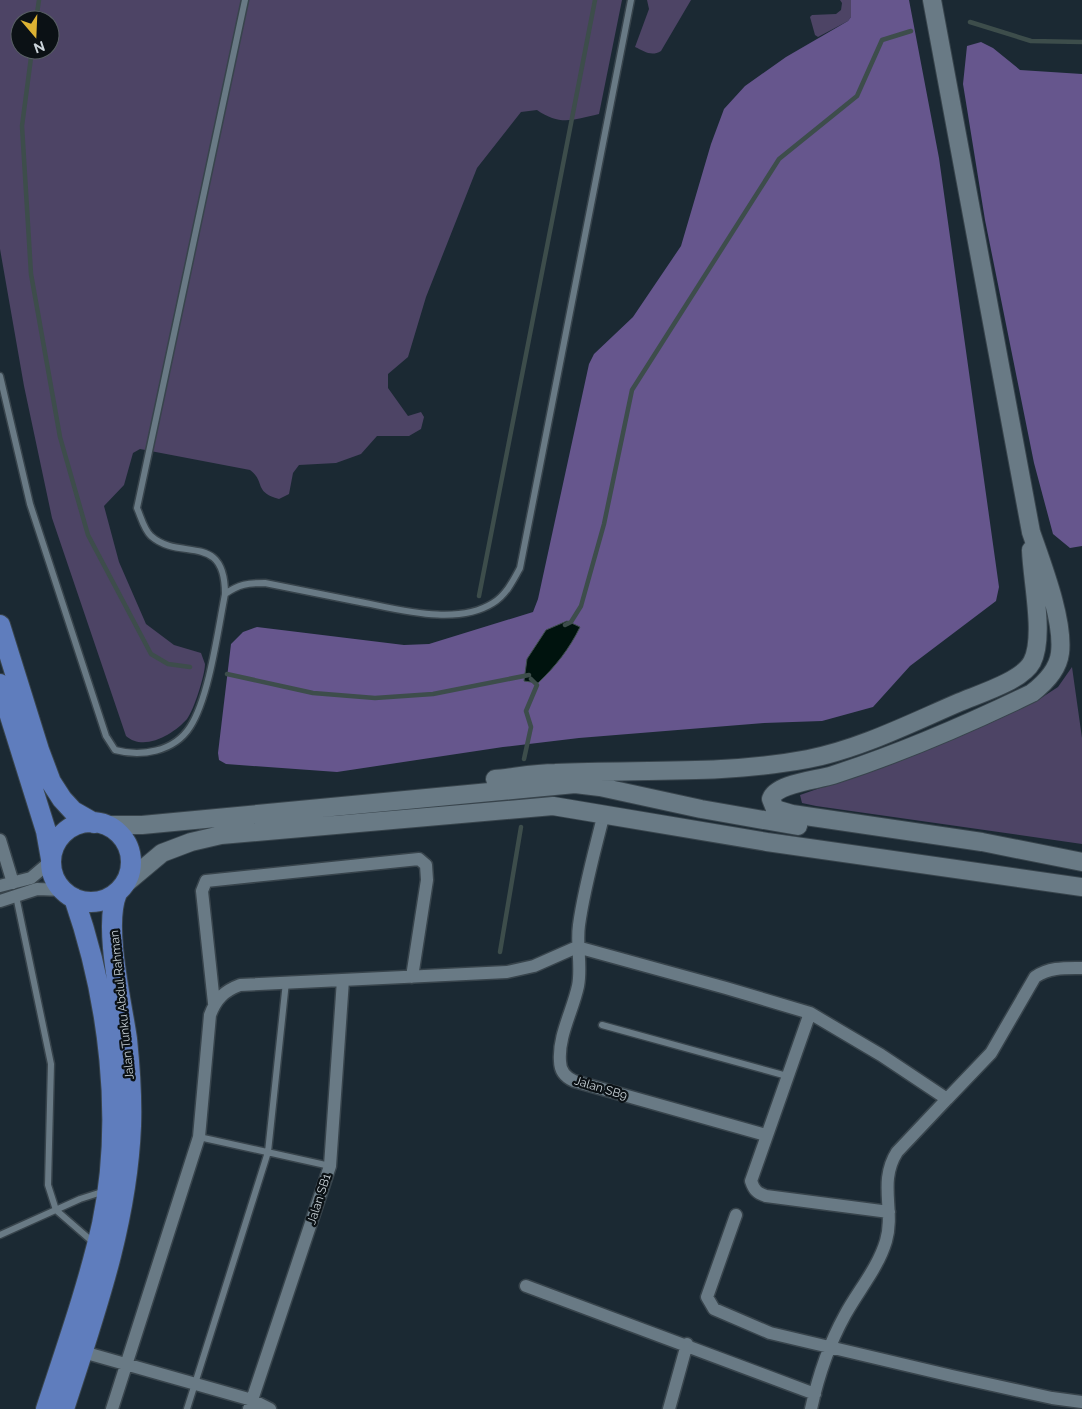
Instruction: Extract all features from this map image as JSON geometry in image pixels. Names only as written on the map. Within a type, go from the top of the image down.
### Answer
[{"type":"main road","points":[[932,0],[1031,532],[1045,575],[1058,631],[1060,653],[1055,668],[1045,683],[1032,693],[1008,705],[871,762],[831,776],[778,790],[771,799],[775,809],[792,814],[982,842],[1082,863]]},
{"type":"main road","points":[[371,802],[463,782],[553,772],[724,770],[768,765],[810,758],[901,727],[995,688],[1018,676],[1031,664],[1037,650],[1039,634],[1032,577],[1031,532]]},
{"type":"main road","points":[[0,625],[39,750],[51,782],[62,799],[73,810],[115,830],[124,839],[129,849],[132,861],[130,873],[121,889]]},
{"type":"main road","points":[[0,684],[46,830],[54,876],[69,894],[96,902],[121,889],[162,853],[191,842],[222,835],[553,806],[604,813],[776,844],[1082,887]]},
{"type":"main road","points":[[51,861],[54,848],[60,837],[70,829],[81,824],[142,825],[575,784],[600,787],[701,810],[770,822],[1082,863]]},
{"type":"main road","name":"Jalan Tunku Abdul Rahman","points":[[64,1409],[111,1261],[121,1214],[131,1126],[127,1041],[114,952],[112,921],[121,889]]},
{"type":"main road","name":"Jalan Tunku Abdul Rahman","points":[[46,1409],[89,1274],[102,1223],[111,1129],[108,1042],[92,954],[69,894]]},
{"type":"street","points":[[577,947],[582,909],[604,813]]},
{"type":"street","points":[[0,840],[13,883]]},
{"type":"street","points":[[112,1409],[199,1137],[210,1015],[214,1003],[202,891],[206,881],[419,859],[426,865],[427,880],[412,977]]},
{"type":"street","points":[[0,886],[31,878],[51,861]]},
{"type":"street","points":[[0,901],[37,889],[69,894]]},
{"type":"street","points":[[214,1003],[230,988],[240,985],[507,972],[556,958],[577,947],[810,1013],[881,1055],[946,1099]]},
{"type":"street","name":"Jalan SB9","points":[[577,947],[579,980],[560,1060],[567,1078],[766,1134]]},
{"type":"street","points":[[811,1409],[814,1394],[830,1347],[844,1317],[881,1254],[889,1226],[887,1184],[891,1162],[897,1152],[991,1053],[1035,977],[1044,971],[1060,968],[1082,968]]},
{"type":"street","name":"Jalan SB1","points":[[251,1404],[330,1166],[343,980]]},
{"type":"street","points":[[810,1013],[751,1181],[756,1191],[760,1194],[889,1212]]},
{"type":"street","points":[[736,1215],[707,1297],[714,1309],[770,1333],[1052,1398],[1082,1402]]},
{"type":"street","points":[[526,1286],[687,1344],[814,1394]]},
{"type":"street","points":[[669,1409],[687,1344]]},
{"type":"street","points":[[82,1352],[196,1383],[251,1404],[270,1409]]},
{"type":"lane","points":[[0,376],[30,504],[106,736],[115,750],[131,754],[147,753],[165,748],[179,739],[190,727],[204,693],[225,594],[222,569],[214,557],[197,550],[160,542],[149,535],[137,508],[246,0]]},
{"type":"lane","points":[[225,594],[236,586],[246,583],[265,583],[422,614],[454,614],[476,611],[493,603],[508,589],[520,568],[631,0]]},
{"type":"lane","points":[[16,896],[51,1064],[48,1185],[56,1210],[96,1245]]},
{"type":"lane","points":[[187,1409],[268,1152],[286,982]]},
{"type":"lane","points":[[602,1025],[787,1076]]},
{"type":"lane","points":[[199,1137],[330,1166]]},
{"type":"lane","points":[[0,1235],[56,1210],[106,1191]]},
{"type":"shaded area","points":[[0,0],[622,0],[599,114],[560,120],[537,110],[521,112],[477,168],[426,297],[408,357],[388,374],[388,388],[408,416],[421,412],[424,417],[421,429],[409,436],[377,436],[361,454],[336,463],[299,465],[293,473],[289,494],[279,499],[263,490],[255,474],[250,470],[140,449],[133,453],[124,485],[104,506],[119,562],[146,624],[174,645],[201,653],[205,664],[199,692],[187,719],[167,735],[150,742],[133,740],[126,736],[52,518],[24,386],[0,249]]},
{"type":"shaded area","points":[[647,0],[691,0],[661,51],[657,53],[648,53],[635,47],[649,9]]},
{"type":"shaded area","points":[[840,0],[851,0],[851,17],[848,21],[818,37],[815,35],[810,17],[812,15],[836,14],[841,10],[842,3]]},
{"type":"shaded area","points":[[851,0],[909,0],[939,158],[999,587],[996,601],[910,666],[873,707],[822,721],[764,723],[579,738],[503,747],[337,772],[226,764],[219,760],[218,753],[231,644],[243,632],[257,627],[404,645],[429,644],[533,612],[538,599],[589,364],[594,354],[633,317],[681,246],[711,144],[724,109],[745,86],[786,57],[848,21],[851,17]]},
{"type":"shaded area","points":[[981,42],[993,48],[1020,70],[1082,74],[1082,546],[1070,548],[1053,534],[1034,463],[985,220],[963,84],[967,46]]},
{"type":"shaded area","points":[[567,621],[580,627],[567,650],[538,683],[524,681],[527,659],[546,630]]},
{"type":"shaded area","points":[[1072,667],[1082,738],[1082,844],[802,803],[800,795],[874,769],[1038,700],[1058,687]]},
{"type":"waterway","points":[[38,10],[39,0]]},
{"type":"waterway","points":[[479,596],[595,0]]},
{"type":"waterway","points":[[970,22],[1031,41],[1082,42]]},
{"type":"waterway","points":[[565,625],[571,622],[581,606],[604,524],[632,390],[779,159],[857,96],[882,40],[911,31]]},
{"type":"waterway","points":[[31,60],[22,126],[31,274],[60,437],[88,535],[151,654],[168,664],[190,667]]},
{"type":"waterway","points":[[227,674],[313,693],[375,698],[433,694],[529,675]]},
{"type":"waterway","points":[[524,759],[531,727],[526,711],[537,685],[531,679]]},
{"type":"waterway","points":[[500,952],[521,827]]}]
